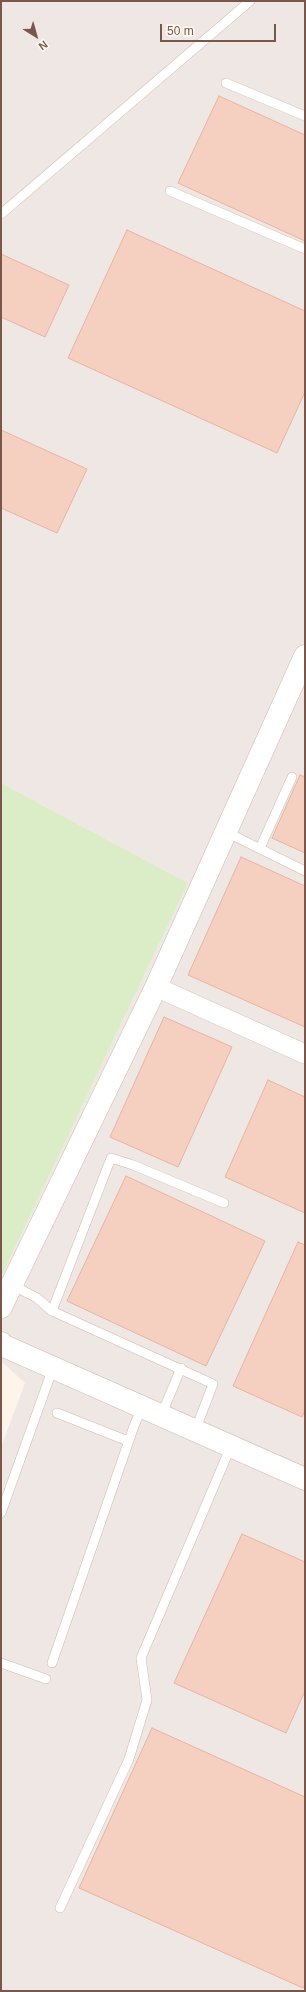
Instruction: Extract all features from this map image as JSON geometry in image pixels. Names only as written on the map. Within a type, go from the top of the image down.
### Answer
[{"type":"street","points":[[1,1307],[156,987],[305,656]]},
{"type":"street","points":[[156,987],[305,1054]]},
{"type":"street","points":[[1,1343],[2,1345],[53,1368],[305,1479]]},
{"type":"lane","points":[[1,214],[250,1]]},
{"type":"lane","points":[[226,83],[305,116]]},
{"type":"lane","points":[[170,191],[305,250]]},
{"type":"lane","points":[[260,848],[292,777]]},
{"type":"lane","points":[[226,832],[305,871]]},
{"type":"lane","points":[[52,1311],[111,1158],[133,1165],[224,1203]]},
{"type":"lane","points":[[12,1285],[37,1298],[52,1311],[181,1368],[213,1384],[195,1431]]},
{"type":"lane","points":[[1,1513],[53,1368]]},
{"type":"lane","points":[[161,1416],[181,1368]]},
{"type":"lane","points":[[52,1663],[128,1441],[142,1407]]},
{"type":"lane","points":[[57,1413],[128,1441]]},
{"type":"lane","points":[[60,1908],[129,1759],[147,1700],[141,1658],[221,1466],[231,1446]]},
{"type":"lane","points":[[1,1662],[46,1679]]},
{"type":"shaded area","points":[[1,1],[305,1],[305,1991],[1,1991],[1,1447],[25,1383],[1,1361],[1,1277],[188,883],[1,783]]},
{"type":"green space","points":[[1,783],[188,883],[1,1277]]},
{"type":"building","points":[[219,96],[305,135],[305,241],[178,183]]},
{"type":"building","points":[[127,230],[305,311],[305,392],[277,453],[68,358]]},
{"type":"building","points":[[1,254],[69,285],[45,337],[1,317]]},
{"type":"building","points":[[1,430],[87,469],[57,533],[1,508]]},
{"type":"building","points":[[300,775],[305,777],[305,853],[272,838]]},
{"type":"building","points":[[241,857],[305,886],[305,1027],[188,975]]},
{"type":"building","points":[[164,1017],[232,1047],[178,1167],[110,1137]]},
{"type":"building","points":[[268,1080],[305,1097],[305,1213],[225,1177]]},
{"type":"building","points":[[126,1176],[265,1241],[206,1366],[67,1301]]},
{"type":"building","points":[[298,1242],[305,1245],[305,1410],[302,1417],[233,1386]]},
{"type":"building","points":[[242,1534],[305,1562],[305,1691],[286,1733],[174,1683]]},
{"type":"building","points":[[152,1728],[305,1797],[305,1985],[303,1988],[79,1888]]}]
